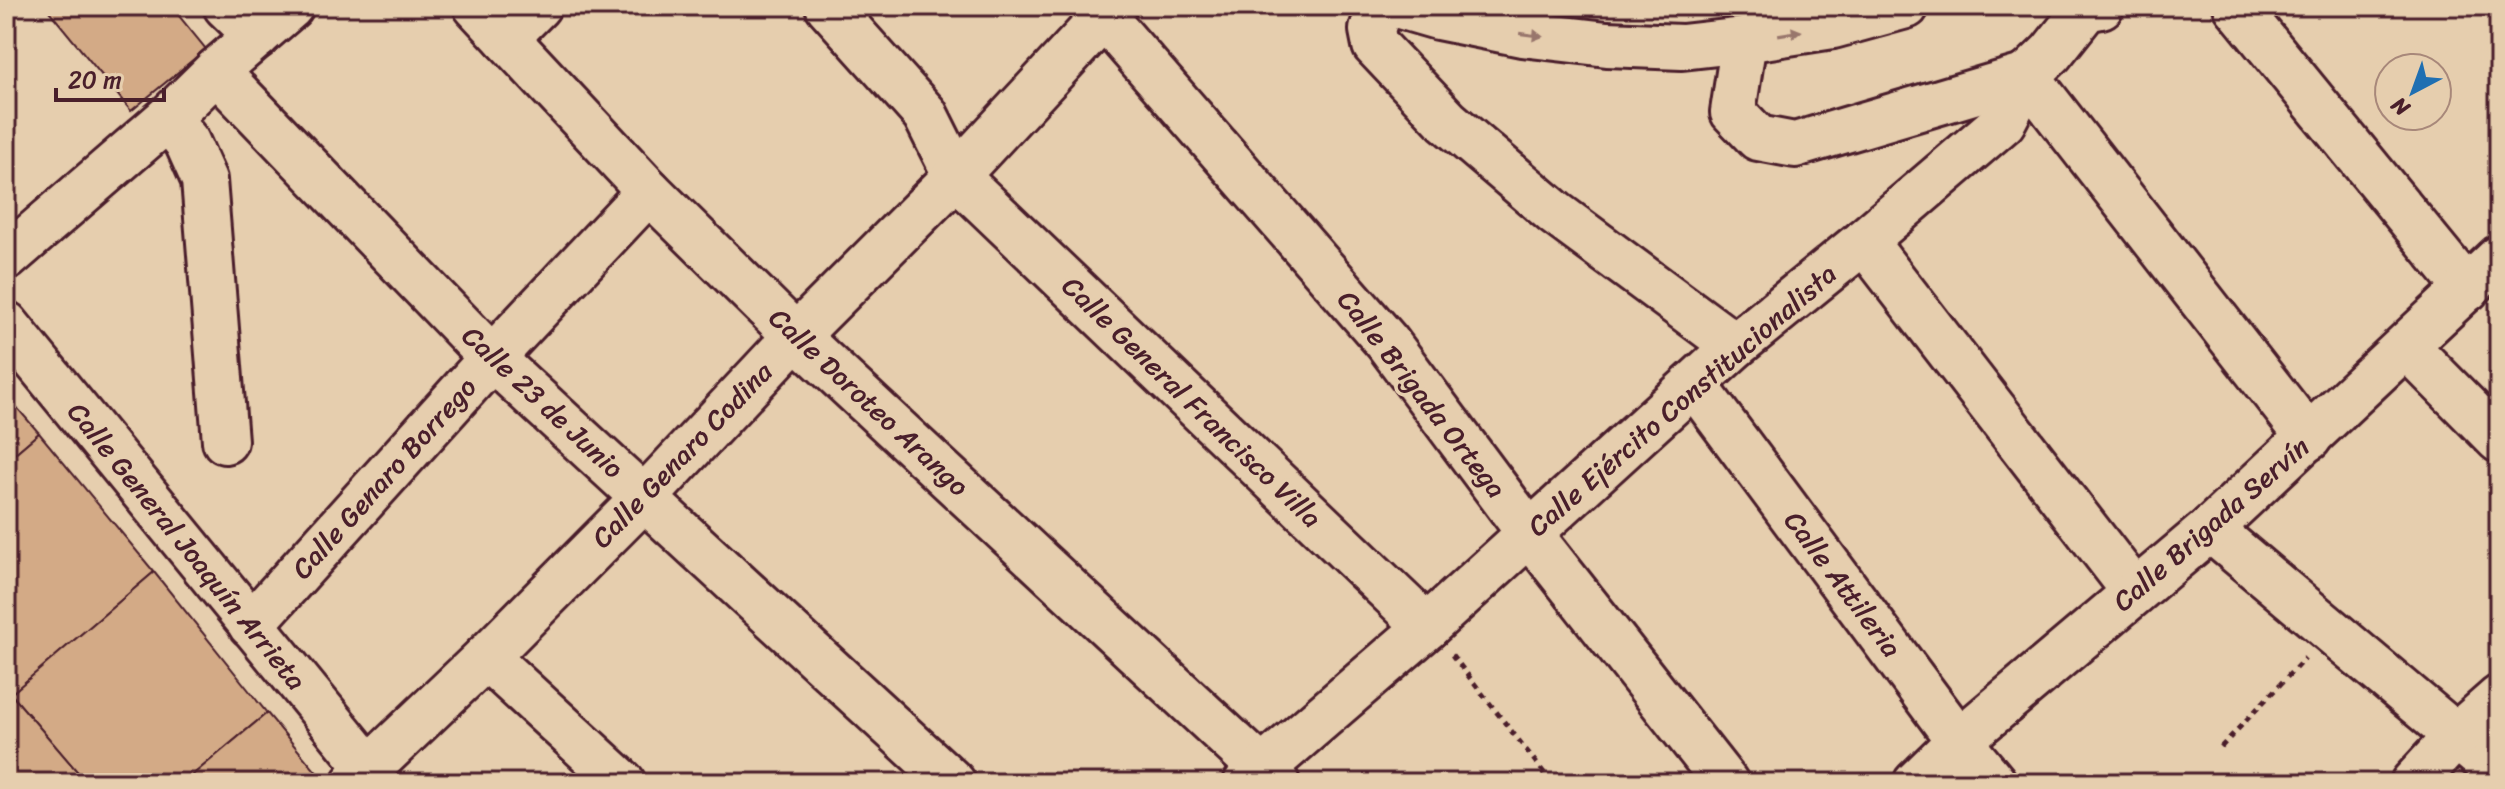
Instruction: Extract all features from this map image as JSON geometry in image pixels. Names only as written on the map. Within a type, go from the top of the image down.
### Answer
[{"type":"street","points":[[226,6],[257,36]]},
{"type":"street","points":[[6,258],[168,118],[216,71],[291,6]]},
{"type":"street","name":"Calle Doroteo Arango","points":[[476,6],[649,191],[796,336],[1262,778]]},
{"type":"street","points":[[506,38],[538,6]]},
{"type":"street","name":"Calle General Francisco Villa","points":[[828,6],[925,114],[956,176],[1427,627]]},
{"type":"street","points":[[1380,6],[1372,30],[1375,45],[1447,121],[1555,213],[1735,346]]},
{"type":"street","points":[[1400,6],[1522,34],[1607,44],[1682,47],[1833,26],[1906,6]]},
{"type":"street","name":"Calle Ejército Constitucionalista","points":[[1262,778],[1735,346],[2003,122],[2027,76],[2051,53],[2086,9],[2101,6]]},
{"type":"street","points":[[2236,6],[2467,289]]},
{"type":"street","name":"Calle Genaro Codina","points":[[361,776],[486,657],[645,497],[796,336],[956,176],[1109,12]]},
{"type":"street","name":"Calle Brigada Ortega","points":[[1109,12],[1387,342],[1530,534],[1726,783]]},
{"type":"street","points":[[1744,40],[1733,112],[1758,138],[1795,145],[2027,76],[2309,438]]},
{"type":"street","name":"Calle 23 de Junio","points":[[216,71],[492,358],[953,783]]},
{"type":"street","points":[[168,118],[187,142],[204,180],[225,441]]},
{"type":"street","name":"Calle Genaro Borrego","points":[[251,625],[492,358],[649,191]]},
{"type":"street","points":[[1864,241],[2135,592]]},
{"type":"street","name":"Calle Brigada Servín","points":[[1916,783],[1959,741],[2210,529],[2499,258]]},
{"type":"street","name":"Calle General Joaquín Arrieta","points":[[6,324],[251,625],[361,776]]},
{"type":"street","points":[[2406,346],[2499,440]]},
{"type":"street","name":"Calle Attileria","points":[[1694,384],[1959,741],[1994,783]]},
{"type":"street","points":[[2210,529],[2499,772]]},
{"type":"street","points":[[486,657],[623,783]]},
{"type":"street","points":[[2413,783],[2457,735],[2499,698]]},
{"type":"path","points":[[1427,627],[1469,674],[1552,783]]},
{"type":"path","points":[[2221,747],[2331,630]]},
{"type":"building","points":[[45,6],[171,6],[206,49],[131,111]]},
{"type":"building","points":[[6,395],[39,433],[6,461]]},
{"type":"building","points":[[39,433],[154,572],[11,694],[6,688],[6,461]]},
{"type":"building","points":[[154,572],[267,713],[183,783],[87,783],[11,694]]},
{"type":"building","points":[[6,689],[11,694],[87,783],[6,783]]},
{"type":"building","points":[[267,713],[324,781],[183,783]]}]
